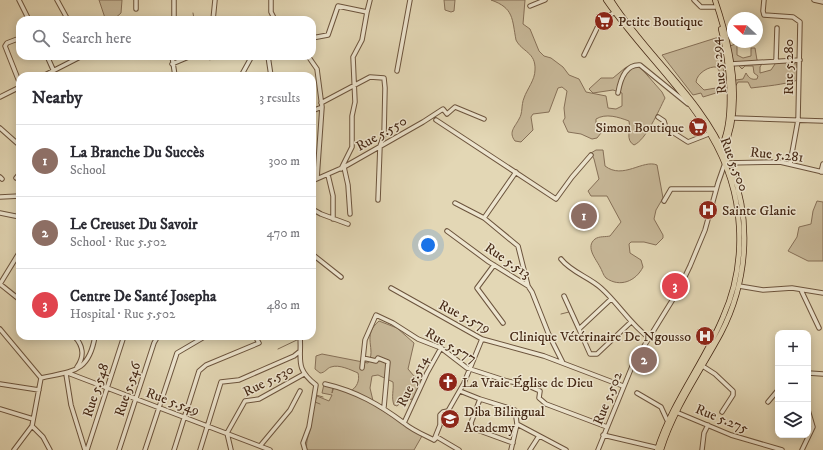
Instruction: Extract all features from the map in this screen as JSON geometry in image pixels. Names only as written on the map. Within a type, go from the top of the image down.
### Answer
[{"type":"main road","name":"Rue 5.500","points":[[606,0],[614,12],[693,108],[722,150]]},
{"type":"main road","name":"Rue 5.500","points":[[611,0],[690,98],[717,135],[737,183],[743,219],[743,254],[739,286],[726,322],[667,420],[659,449]]},
{"type":"main road","name":"Rue 5.294","points":[[714,0],[723,36],[729,94],[729,118],[722,150]]},
{"type":"main road","name":"Rue 5.294","points":[[714,0],[726,36],[731,64],[733,118],[729,138],[722,150]]},
{"type":"main road","name":"Rue 5.500","points":[[659,449],[723,318],[735,282],[740,247],[739,213],[727,162]]},
{"type":"street","points":[[19,0],[27,16]]},
{"type":"street","points":[[57,0],[66,16]]},
{"type":"street","points":[[136,0],[136,9]]},
{"type":"street","points":[[174,0],[174,16]]},
{"type":"street","points":[[213,16],[215,0]]},
{"type":"street","points":[[271,0],[274,16]]},
{"type":"street","points":[[316,37],[328,35],[339,0]]},
{"type":"street","points":[[350,214],[348,185],[343,168],[353,141],[353,58],[362,40],[370,0]]},
{"type":"street","points":[[397,71],[410,0]]},
{"type":"street","points":[[530,6],[545,0]]},
{"type":"street","points":[[694,0],[701,7],[715,7]]},
{"type":"street","name":"Rue 5.280","points":[[764,0],[763,14],[793,17],[800,22],[798,120],[790,164]]},
{"type":"street","points":[[814,0],[823,2]]},
{"type":"street","points":[[338,6],[367,12]]},
{"type":"street","points":[[584,55],[600,22],[614,12]]},
{"type":"street","points":[[776,60],[777,28]]},
{"type":"street","points":[[16,39],[6,43],[5,46],[16,74]]},
{"type":"street","points":[[49,60],[54,71],[75,60]]},
{"type":"street","points":[[172,60],[174,72]]},
{"type":"street","points":[[172,64],[182,60]]},
{"type":"street","points":[[243,72],[250,60]]},
{"type":"street","points":[[269,60],[270,72]]},
{"type":"street","points":[[311,60],[317,69],[322,105],[318,178]]},
{"type":"street","points":[[731,64],[776,60],[800,60]]},
{"type":"street","points":[[618,93],[621,80],[626,72],[634,66],[640,65],[693,108]]},
{"type":"street","points":[[316,109],[370,77],[384,78],[384,135],[380,146],[378,200]]},
{"type":"street","points":[[0,97],[16,89]]},
{"type":"street","name":"Rue 5.550","points":[[318,178],[343,168],[424,122],[443,109],[447,114],[455,107],[484,119]]},
{"type":"street","points":[[658,117],[664,121],[666,128],[688,142],[710,133]]},
{"type":"street","points":[[733,118],[823,121]]},
{"type":"street","points":[[436,120],[556,199],[572,177],[592,155]]},
{"type":"street","points":[[0,128],[16,142]]},
{"type":"street","points":[[349,154],[353,162]]},
{"type":"street","name":"Rue 5.281","points":[[727,162],[770,161],[790,164],[822,172]]},
{"type":"street","name":"Rue 5.502","points":[[598,450],[633,364],[678,291],[690,266],[710,214],[716,188],[727,162]]},
{"type":"street","points":[[822,172],[823,164]]},
{"type":"street","points":[[484,218],[516,172]]},
{"type":"street","points":[[328,175],[332,196],[333,219]]},
{"type":"street","points":[[664,200],[671,189],[716,188]]},
{"type":"street","points":[[0,197],[16,196]]},
{"type":"street","points":[[455,204],[484,218],[518,246],[528,286]]},
{"type":"street","points":[[316,211],[348,224]]},
{"type":"street","points":[[0,213],[16,216]]},
{"type":"street","name":"Rue 5.513","points":[[447,231],[494,265],[528,286],[563,363]]},
{"type":"street","points":[[16,257],[0,284],[16,297]]},
{"type":"street","points":[[316,257],[341,277]]},
{"type":"street","points":[[561,259],[572,269],[592,280],[648,338]]},
{"type":"street","points":[[494,265],[477,288],[503,323]]},
{"type":"street","points":[[739,286],[763,290],[792,288],[823,293]]},
{"type":"street","name":"Rue 5.579","points":[[391,288],[482,339],[544,356],[623,386]]},
{"type":"street","points":[[801,290],[819,328]]},
{"type":"street","points":[[564,296],[590,354],[595,355],[631,322]]},
{"type":"street","points":[[579,329],[611,299]]},
{"type":"street","name":"Rue 5.577","points":[[362,368],[365,340],[376,315],[394,323],[418,339],[441,348],[462,366],[507,381],[524,384],[540,392],[539,398],[546,404],[607,427]]},
{"type":"street","points":[[0,329],[41,378],[32,426],[14,450]]},
{"type":"street","points":[[434,440],[440,425],[440,415],[443,412],[448,411],[460,391],[482,339]]},
{"type":"street","points":[[74,370],[81,362],[82,353],[80,343],[77,340]]},
{"type":"street","points":[[41,378],[67,374],[74,370],[89,357],[94,340]]},
{"type":"street","name":"Rue 5.548","points":[[86,450],[123,340]]},
{"type":"street","name":"Rue 5.546","points":[[120,450],[156,340]]},
{"type":"street","points":[[145,450],[160,409],[177,353],[199,340]]},
{"type":"street","points":[[174,450],[183,417],[199,371],[206,365],[259,343],[257,340]]},
{"type":"street","points":[[300,340],[299,352],[301,367],[304,374],[316,385],[309,427],[303,443],[305,450]]},
{"type":"street","name":"Rue 5.514","points":[[404,423],[426,373],[441,348]]},
{"type":"street","points":[[200,450],[221,382],[240,380],[260,372],[299,352]]},
{"type":"street","points":[[362,358],[376,361],[378,358],[388,362],[384,407]]},
{"type":"street","points":[[701,364],[722,380],[733,391],[733,395],[722,412]]},
{"type":"street","points":[[811,373],[823,374]]},
{"type":"street","points":[[67,374],[71,405],[86,450]]},
{"type":"street","name":"Rue 5.549","points":[[67,374],[207,425],[270,450]]},
{"type":"street","name":"Rue 5.530","points":[[227,433],[245,401],[259,399],[304,374]]},
{"type":"street","points":[[0,384],[39,390]]},
{"type":"street","points":[[325,384],[360,396],[384,407],[404,423],[434,440]]},
{"type":"street","points":[[260,446],[290,410],[300,391]]},
{"type":"street","points":[[460,391],[515,410],[517,424],[514,443],[511,450]]},
{"type":"street","points":[[637,393],[661,407],[667,420]]},
{"type":"street","points":[[768,402],[775,394]]},
{"type":"street","points":[[480,399],[471,423],[472,428],[514,443]]},
{"type":"street","points":[[0,409],[33,419]]},
{"type":"street","name":"Rue 5.275","points":[[676,412],[737,437],[782,450]]},
{"type":"street","points":[[811,420],[813,427],[811,431]]},
{"type":"street","points":[[517,424],[550,440],[566,450]]},
{"type":"street","points":[[702,450],[704,433],[708,425]]},
{"type":"street","points":[[32,426],[43,437],[50,450]]},
{"type":"street","points":[[227,433],[231,450]]},
{"type":"street","points":[[603,435],[667,450]]},
{"type":"street","points":[[530,450],[539,436]]},
{"type":"street","points":[[434,440],[437,437],[459,450]]},
{"type":"street","points":[[802,450],[808,438]]},
{"type":"shaded area","points":[[99,0],[122,0],[121,13],[118,16],[104,16]]},
{"type":"shaded area","points":[[444,0],[455,0],[454,11],[451,12],[445,10]]},
{"type":"shaded area","points":[[491,0],[525,0],[523,24],[530,29],[539,51],[544,56],[551,58],[563,67],[569,75],[579,79],[586,92],[606,96],[608,108],[616,109],[622,106],[622,93],[613,90],[593,93],[589,89],[601,78],[613,78],[625,68],[640,67],[662,92],[665,98],[648,131],[639,142],[634,145],[631,143],[629,138],[629,121],[616,117],[604,116],[596,119],[596,125],[601,133],[597,138],[592,139],[581,134],[568,132],[563,121],[565,118],[564,108],[567,91],[562,87],[558,88],[549,112],[533,114],[531,117],[533,130],[521,142],[515,141],[512,132],[522,112],[524,98],[534,77],[535,64],[531,56],[516,40],[511,15],[499,3]]},
{"type":"shaded area","points":[[719,37],[725,80],[717,67],[707,69],[701,73],[696,82],[704,90],[716,88],[716,93],[703,97],[701,93],[693,95],[662,55]]},
{"type":"shaded area","points":[[728,48],[737,48],[737,55],[743,58],[751,56],[751,48],[755,48],[757,60],[763,62],[760,67],[760,73],[771,70],[777,61],[797,64],[799,72],[798,80],[751,88],[748,82],[738,82],[732,92],[731,71],[736,80],[743,79],[746,73],[752,79],[757,79],[758,76],[754,73],[753,66],[745,66],[742,69],[737,64],[729,64]]},
{"type":"shaded area","points":[[596,150],[603,150],[605,166],[612,170],[619,171],[651,164],[657,165],[663,198],[656,210],[654,219],[663,235],[663,238],[656,245],[644,242],[631,242],[629,244],[630,253],[641,260],[643,267],[636,276],[627,282],[622,283],[611,281],[606,278],[591,249],[592,242],[595,239],[610,236],[621,222],[607,196],[591,196],[588,191],[599,179],[591,153]]},
{"type":"shaded area","points":[[817,201],[823,202],[823,261],[808,261],[788,251],[797,237],[799,227],[811,224],[813,211]]},
{"type":"shaded area","points":[[379,321],[397,328],[414,343],[408,369],[414,376],[422,381],[413,399],[404,400],[397,406],[394,405],[393,402],[393,382],[378,375],[372,376],[370,388],[374,405],[422,436],[414,450],[307,450],[307,440],[317,396],[329,401],[332,395],[322,393],[324,384],[333,386],[332,393],[334,387],[350,391],[356,386],[359,378],[358,373],[338,366],[328,368],[320,373],[315,369],[316,356],[322,354],[368,363],[371,353],[371,332]]},
{"type":"waterway","points":[[561,314],[569,312]]},
{"type":"waterway","points":[[278,349],[297,340]]},
{"type":"waterway","points":[[316,395],[323,397]]},
{"type":"waterway","points":[[315,402],[320,404]]},
{"type":"place","name":"Petite Boutique","points":[[604,21]]},
{"type":"place","name":"Simon Boutique","points":[[698,127]]},
{"type":"place","name":"Sainte Glanie","points":[[708,210]]},
{"type":"place","name":"La Branche Du Succès","points":[[584,216]]},
{"type":"place","name":"Centre De Santé Josepha","points":[[675,286]]},
{"type":"place","name":"Clinique Vétérinaire De Ngousso","points":[[705,336]]},
{"type":"place","name":"Le Creuset Du Savoir","points":[[644,360]]},
{"type":"place","name":"La Vraie Église de Dieu","points":[[448,382]]},
{"type":"place","name":"Diba Bilingual Academy","points":[[450,419]]}]
